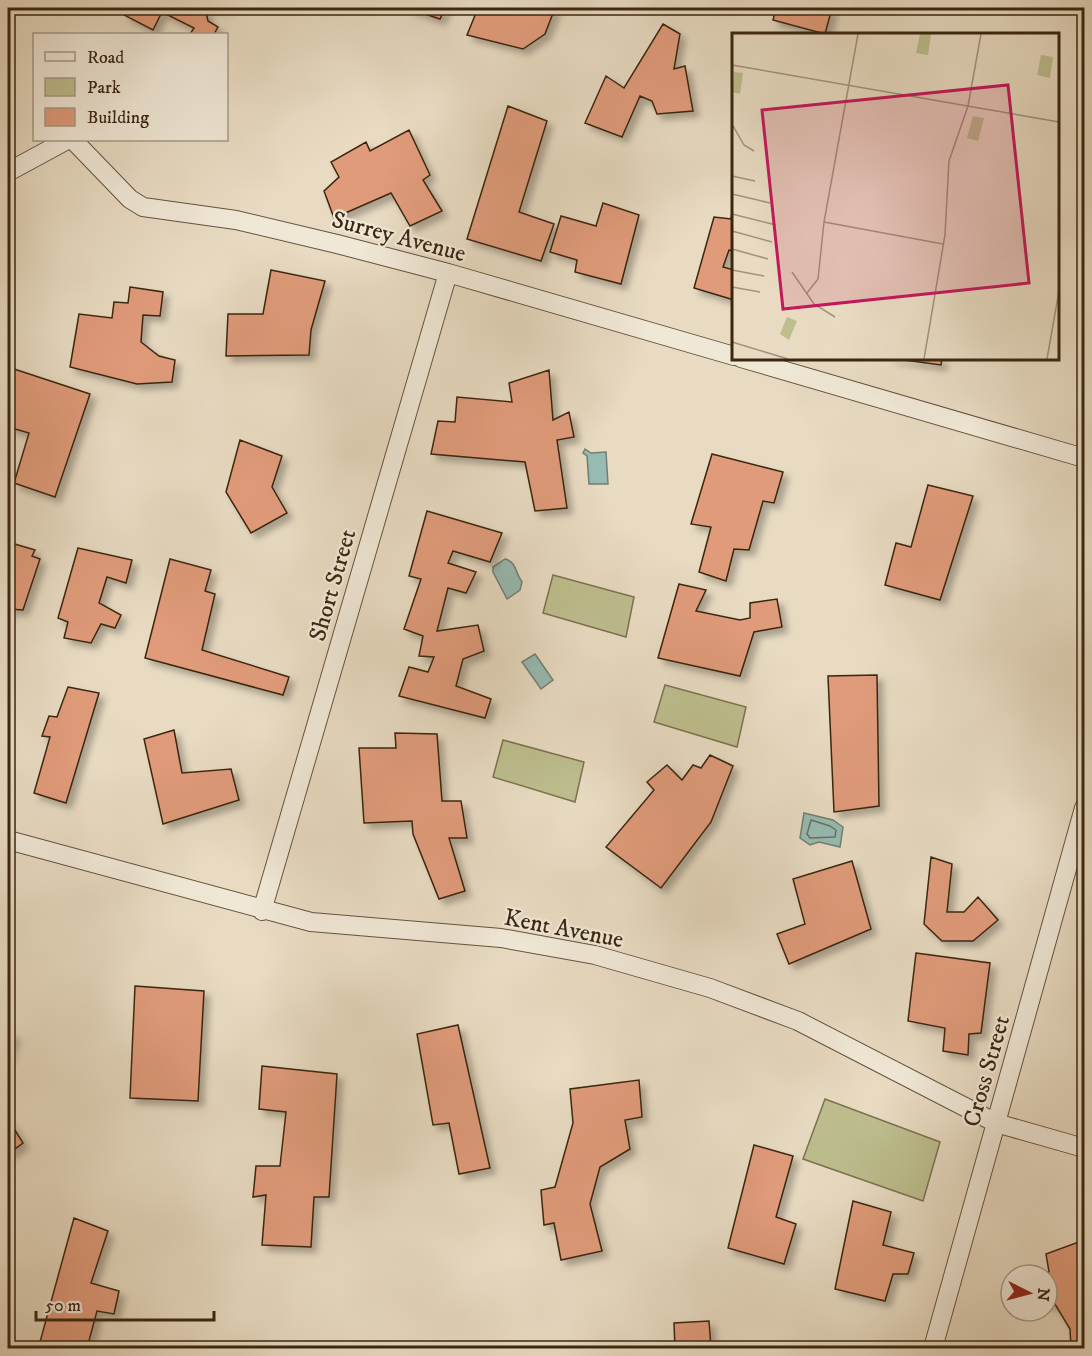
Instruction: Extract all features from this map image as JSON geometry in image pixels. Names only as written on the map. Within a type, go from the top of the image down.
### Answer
[{"type":"street","points":[[8,172],[66,141]]},
{"type":"street","name":"Surrey Avenue","points":[[74,141],[130,199],[144,207],[236,220],[448,273],[732,355]]},
{"type":"street","name":"Short Street","points":[[262,911],[448,273]]},
{"type":"street","points":[[748,360],[1084,458]]},
{"type":"street","name":"Cross Street","points":[[933,1348],[1084,807]]},
{"type":"street","name":"Kent Avenue","points":[[8,840],[262,911],[311,922],[501,938],[595,955],[710,988],[798,1021],[996,1123],[1084,1148]]},
{"type":"green space","points":[[553,575],[634,597],[626,637],[543,613]]},
{"type":"green space","points":[[665,685],[746,707],[737,747],[654,722]]},
{"type":"green space","points":[[503,740],[584,762],[575,802],[493,777]]},
{"type":"green space","points":[[825,1099],[940,1142],[923,1201],[803,1159]]},
{"type":"water","points":[[585,449],[591,453],[606,452],[608,484],[589,484],[587,456],[583,453]]},
{"type":"water","points":[[505,559],[514,565],[522,582],[520,590],[507,599],[493,572],[493,567]]},
{"type":"water","points":[[535,654],[553,680],[541,689],[522,662]]},
{"type":"water","points":[[804,813],[833,820],[843,827],[840,847],[819,842],[810,845],[800,838]]},
{"type":"building","points":[[127,8],[205,8],[208,21],[218,27],[215,33],[191,33],[194,28],[162,12],[153,30],[124,15]]},
{"type":"building","points":[[407,8],[445,8],[440,19]]},
{"type":"building","points":[[478,8],[555,8],[545,34],[523,49],[467,35]]},
{"type":"building","points":[[776,8],[832,8],[825,33],[773,20]]},
{"type":"building","points":[[663,24],[680,34],[674,69],[685,66],[693,111],[657,114],[652,101],[640,96],[622,137],[585,123],[606,76],[624,88]]},
{"type":"building","points":[[508,106],[547,121],[519,212],[554,224],[541,261],[467,239]]},
{"type":"building","points":[[409,130],[430,175],[423,180],[442,211],[410,226],[391,193],[334,218],[324,191],[339,177],[331,162],[366,142],[370,151]]},
{"type":"building","points":[[603,203],[639,215],[621,284],[575,272],[577,260],[550,252],[561,216],[596,226]]},
{"type":"building","points":[[732,213],[732,251],[729,250],[723,267],[732,269],[732,299],[694,288],[714,217],[731,219]]},
{"type":"building","points":[[1084,237],[1084,278],[1080,278],[1078,258]]},
{"type":"building","points":[[271,270],[325,281],[311,330],[309,355],[226,356],[228,314],[263,314]]},
{"type":"building","points":[[130,287],[163,292],[160,316],[143,315],[141,342],[159,356],[175,360],[172,382],[137,384],[70,367],[79,314],[112,318],[114,302],[128,303]]},
{"type":"building","points":[[904,360],[942,360],[941,365]]},
{"type":"building","points":[[8,367],[90,394],[55,497],[14,483],[29,433],[8,427]]},
{"type":"building","points":[[549,370],[553,420],[569,412],[574,437],[557,440],[567,508],[535,511],[525,462],[431,454],[438,421],[455,422],[457,397],[512,402],[509,383]]},
{"type":"building","points":[[240,440],[282,456],[272,487],[287,513],[251,533],[226,492]]},
{"type":"building","points":[[712,454],[783,472],[774,503],[763,501],[749,550],[734,549],[726,581],[699,572],[711,527],[691,524]]},
{"type":"building","points":[[928,485],[973,496],[940,600],[885,585],[896,543],[911,547]]},
{"type":"building","points":[[427,511],[502,533],[490,562],[453,551],[448,563],[476,572],[466,593],[448,588],[437,631],[478,625],[484,651],[463,659],[456,686],[491,699],[485,718],[399,696],[409,667],[428,672],[434,657],[419,656],[423,636],[404,629],[421,579],[409,576]]},
{"type":"building","points":[[8,542],[35,550],[32,556],[40,559],[23,610],[10,609],[8,616]]},
{"type":"building","points":[[78,548],[132,560],[126,583],[107,577],[99,603],[121,615],[115,628],[101,624],[91,643],[64,638],[68,622],[58,618]]},
{"type":"building","points":[[170,559],[211,570],[205,591],[215,594],[202,650],[289,677],[283,695],[145,658]]},
{"type":"building","points":[[679,584],[706,590],[696,611],[740,620],[750,618],[750,603],[777,599],[782,627],[754,632],[740,676],[658,658]]},
{"type":"building","points":[[877,675],[879,806],[834,812],[828,676]]},
{"type":"building","points":[[68,687],[99,693],[66,803],[34,793],[50,737],[42,736],[49,716],[57,717]]},
{"type":"building","points":[[174,730],[182,773],[231,769],[239,800],[163,824],[144,739]]},
{"type":"building","points":[[395,733],[437,734],[442,801],[461,801],[467,838],[449,838],[465,891],[439,899],[413,834],[412,821],[364,823],[359,748],[396,748]]},
{"type":"building","points":[[710,755],[733,766],[711,822],[661,888],[606,847],[654,790],[647,782],[667,765],[682,780],[693,765],[701,768]]},
{"type":"building","points":[[931,857],[952,864],[947,912],[964,912],[978,897],[998,920],[973,941],[942,941],[924,924]]},
{"type":"building","points":[[852,861],[871,929],[789,964],[777,934],[805,924],[793,879]]},
{"type":"building","points":[[916,953],[990,963],[981,1033],[969,1034],[968,1055],[943,1051],[945,1028],[908,1021]]},
{"type":"building","points":[[135,986],[204,991],[198,1101],[130,1098]]},
{"type":"building","points":[[458,1025],[490,1168],[459,1174],[449,1123],[433,1125],[417,1034]]},
{"type":"building","points":[[8,1032],[14,1034],[8,1059]]},
{"type":"building","points":[[262,1066],[337,1074],[329,1197],[314,1197],[311,1247],[262,1245],[266,1195],[253,1197],[256,1166],[280,1166],[286,1112],[259,1109]]},
{"type":"building","points":[[639,1080],[642,1117],[625,1120],[630,1149],[600,1167],[590,1204],[602,1251],[561,1260],[554,1223],[544,1225],[541,1190],[555,1187],[573,1123],[570,1089]]},
{"type":"building","points":[[8,1119],[23,1143],[8,1154]]},
{"type":"building","points":[[754,1145],[793,1156],[776,1217],[796,1224],[784,1264],[728,1248]]},
{"type":"building","points":[[853,1201],[891,1212],[883,1245],[914,1253],[908,1274],[893,1274],[885,1301],[835,1289]]},
{"type":"building","points":[[74,1218],[108,1231],[91,1283],[119,1291],[114,1314],[97,1311],[87,1348],[69,1348],[40,1342]]},
{"type":"building","points":[[1084,1240],[1084,1348],[1071,1348],[1070,1329],[1059,1311],[1059,1263],[1048,1263],[1046,1254]]},
{"type":"building","points":[[709,1321],[711,1348],[675,1348],[674,1323]]}]
